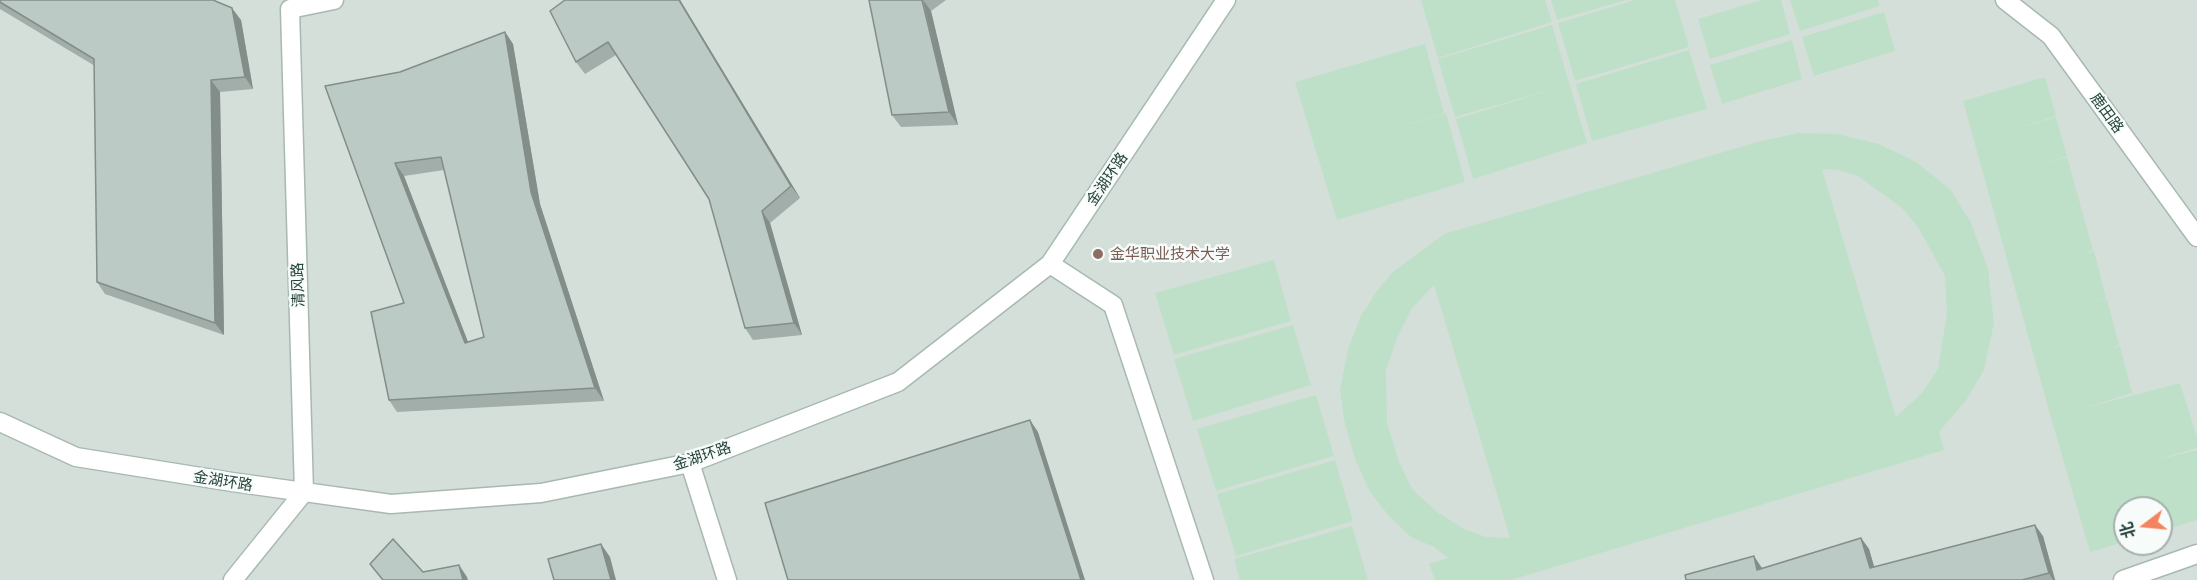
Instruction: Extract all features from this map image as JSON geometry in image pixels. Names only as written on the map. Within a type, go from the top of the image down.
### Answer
[{"type":"street","name":"清风路","points":[[304,492],[291,9],[334,0]]},
{"type":"street","name":"金湖环路","points":[[0,422],[76,457],[391,504],[541,493],[690,463],[898,382],[1050,264],[1226,0]]},
{"type":"street","name":"鹿田路","points":[[2005,0],[2051,36],[2192,218],[2197,237]]},
{"type":"street","points":[[1050,264],[1113,304],[1204,580]]},
{"type":"street","points":[[690,463],[727,580]]},
{"type":"street","points":[[233,580],[304,492]]},
{"type":"street","points":[[2123,580],[2197,554]]},
{"type":"shaded area","name":"金华职业技术大学","points":[[0,0],[2197,0],[2197,580],[0,580]]},
{"type":"green space","points":[[1421,0],[1545,0],[1552,22],[1438,58]]},
{"type":"green space","points":[[1551,0],[1627,0],[1557,20]]},
{"type":"green space","points":[[1635,0],[1675,0],[1689,47],[1575,81],[1558,23]]},
{"type":"green space","points":[[1762,0],[1781,0],[1790,34],[1710,59],[1698,19]]},
{"type":"green space","points":[[1790,0],[1878,0],[1880,6],[1800,31]]},
{"type":"green space","points":[[1884,12],[1895,51],[1814,76],[1802,37]]},
{"type":"green space","points":[[1552,25],[1587,143],[1473,179],[1456,119],[1557,88],[1455,117],[1438,59]]},
{"type":"green space","points":[[1792,40],[1802,79],[1722,104],[1710,65]]},
{"type":"green space","points":[[1425,44],[1444,113],[1371,135],[1446,113],[1465,182],[1337,220],[1295,82]]},
{"type":"green space","points":[[1689,50],[1707,109],[1592,141],[1576,84]]},
{"type":"green space","points":[[2045,77],[2056,116],[2013,130],[2056,117],[2067,156],[2046,163],[2067,157],[2093,250],[2084,254],[2094,251],[2106,298],[2097,301],[2107,299],[2119,345],[2110,349],[2120,346],[2132,393],[2085,408],[2180,383],[2197,438],[2197,448],[2152,461],[2197,450],[2197,520],[2173,527],[2173,496],[2113,496],[2113,545],[2090,552],[1963,101]]},
{"type":"green space","points":[[1799,133],[1838,134],[1879,144],[1916,162],[1950,189],[1971,223],[1988,269],[1994,323],[1984,370],[1967,399],[1939,432],[1944,450],[1511,580],[1435,580],[1429,564],[1448,558],[1434,547],[1411,537],[1389,516],[1370,492],[1355,459],[1344,420],[1340,390],[1348,349],[1361,316],[1377,291],[1393,272],[1444,234],[1761,141]],"holes":[[[1822,169],[1838,170],[1858,176],[1902,208],[1918,227],[1945,276],[1947,313],[1938,369],[1921,394],[1896,417]],[[1434,285],[1510,538],[1486,537],[1464,529],[1437,512],[1412,489],[1399,462],[1387,423],[1386,370],[1398,336],[1412,308]]]},
{"type":"green space","points":[[1274,260],[1291,321],[1174,355],[1155,293]]},
{"type":"green space","points":[[1293,325],[1311,385],[1193,421],[1174,359]]},
{"type":"green space","points":[[1316,395],[1334,456],[1216,491],[1197,429]]},
{"type":"green space","points":[[1335,460],[1353,521],[1236,556],[1217,494]]},
{"type":"green space","points":[[1352,526],[1368,580],[1240,580],[1234,559]]},
{"type":"building","points":[[0,0],[213,0],[232,8],[245,77],[211,80],[215,323],[97,282],[94,59]]},
{"type":"building","points":[[565,0],[679,0],[791,186],[762,211],[794,323],[745,328],[709,199],[608,42],[576,62],[550,11]]},
{"type":"building","points":[[869,0],[922,0],[949,112],[892,115]]},
{"type":"building","points":[[505,32],[531,192],[595,388],[389,400],[371,312],[404,303],[325,86],[400,72]],"holes":[[[441,157],[484,337],[465,343],[395,163]]]},
{"type":"building","points":[[1030,420],[1081,580],[788,580],[765,503]]},
{"type":"building","points":[[2035,525],[2049,573],[2022,580],[1686,580],[1685,575],[1754,556],[1757,570],[1861,538],[1870,568]]},
{"type":"building","points":[[393,539],[423,572],[459,565],[463,580],[383,580],[370,564]]},
{"type":"building","points":[[601,544],[611,580],[554,580],[548,559]]},
{"type":"place","name":"金华职业技术大学","points":[[1098,254]]}]
